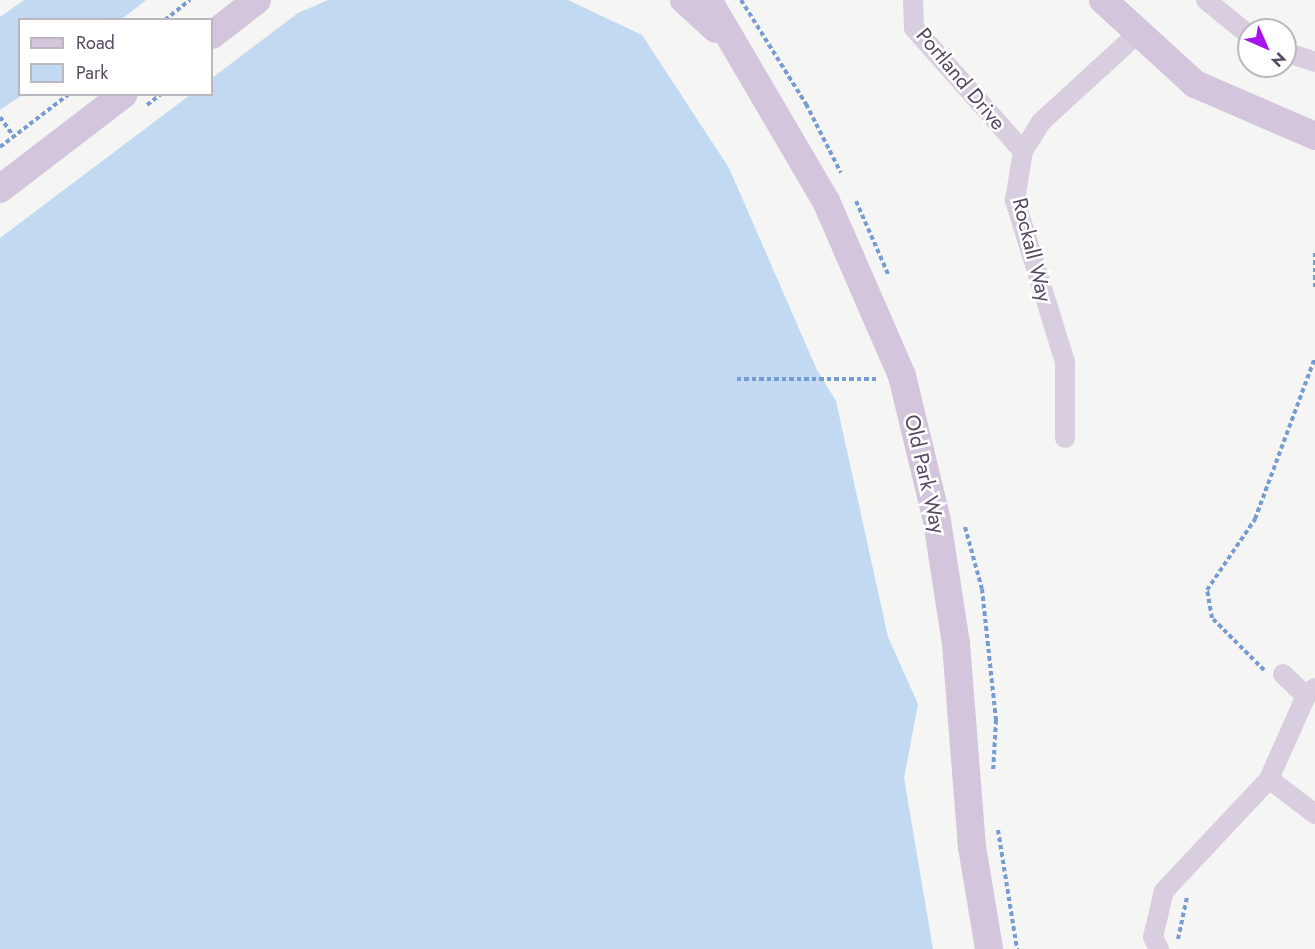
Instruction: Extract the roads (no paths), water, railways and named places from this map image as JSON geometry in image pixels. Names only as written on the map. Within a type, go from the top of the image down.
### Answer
[{"type":"main road","points":[[213,18],[234,0]]},
{"type":"main road","points":[[213,34],[257,0]]},
{"type":"main road","name":"Old Park Way","points":[[684,0],[729,40]]},
{"type":"main road","name":"Old Park Way","points":[[708,0],[729,40],[771,100],[826,201],[902,375],[937,521],[956,644],[972,847],[989,949]]},
{"type":"main road","points":[[1102,0],[1136,35],[1195,84],[1315,136]]},
{"type":"main road","points":[[0,189],[121,96]]},
{"type":"street","name":"Portland Drive","points":[[913,0],[914,28],[1023,152]]},
{"type":"street","points":[[1206,0],[1237,25]]},
{"type":"street","name":"Rockall Way","points":[[1065,438],[1065,362],[1015,200],[1023,152],[1041,122],[1136,35]]},
{"type":"street","points":[[1297,55],[1315,62]]},
{"type":"street","points":[[1159,949],[1153,938],[1164,891],[1269,779],[1311,692],[1283,674]]},
{"type":"street","points":[[1269,779],[1315,814]]}]
